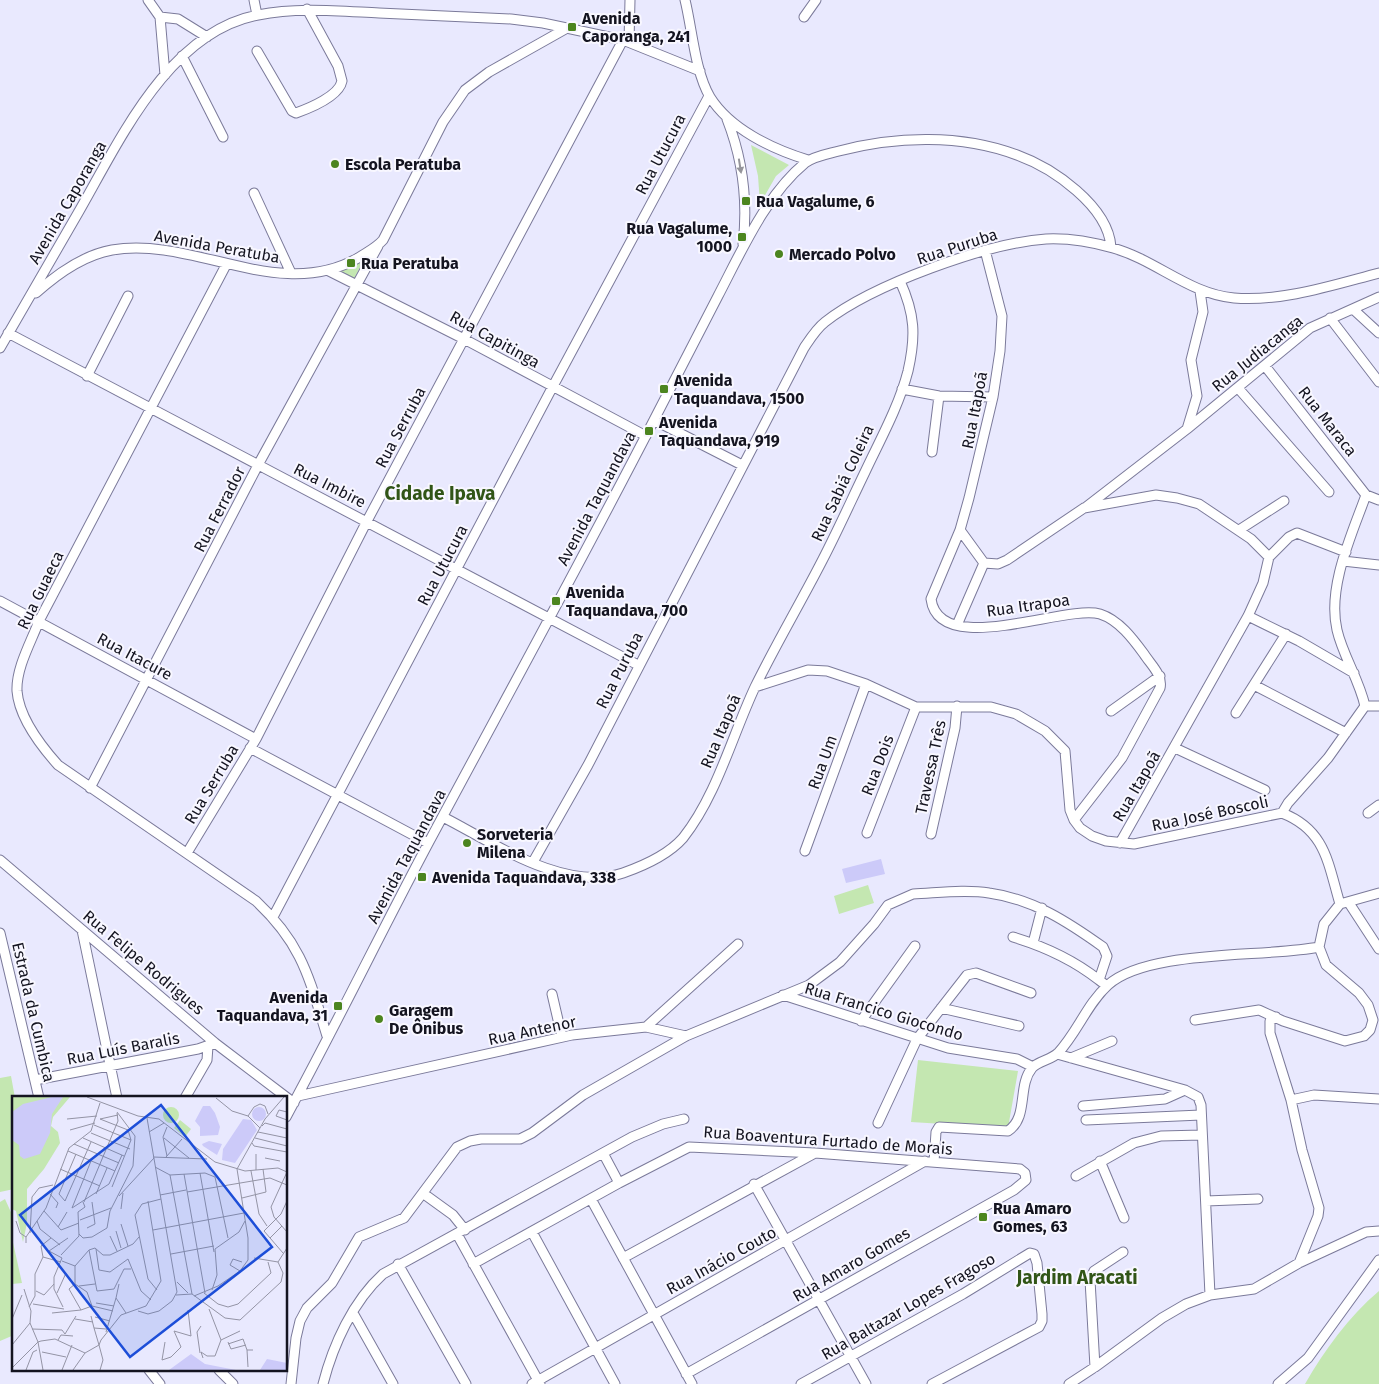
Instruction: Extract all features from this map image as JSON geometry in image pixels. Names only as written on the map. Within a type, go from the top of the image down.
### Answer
[{"type":"street","points":[[148,0],[160,17],[165,75]]},
{"type":"street","points":[[254,0],[257,15]]},
{"type":"street","points":[[626,41],[630,0]]},
{"type":"street","points":[[685,0],[700,71],[709,96],[727,120],[737,145],[746,218],[742,248]]},
{"type":"street","points":[[804,18],[816,0]]},
{"type":"street","points":[[257,51],[292,111],[296,113],[337,90],[342,81],[338,66],[307,9]]},
{"type":"street","name":"Avenida Caporanga","points":[[0,348],[102,170],[146,98],[182,56],[208,36],[232,23],[257,15],[307,9],[511,19],[568,28],[626,41],[700,71]]},
{"type":"street","points":[[160,17],[178,19],[208,36]]},
{"type":"street","points":[[378,246],[394,220],[443,122],[465,90],[489,72],[568,28]]},
{"type":"street","name":"Rua Serruba","points":[[187,853],[256,739],[367,521],[626,41]]},
{"type":"street","points":[[182,56],[223,137]]},
{"type":"street","name":"Rua Utucura","points":[[273,917],[552,388],[709,96]]},
{"type":"street","points":[[727,120],[772,145],[808,160],[862,145],[902,140],[959,142],[1010,152],[1034,161],[1067,183],[1096,212],[1105,225],[1110,236],[1111,247]]},
{"type":"street","name":"Avenida Taquandava","points":[[288,1114],[327,1036],[403,896],[428,843],[646,436],[742,248],[780,190],[808,160]]},
{"type":"street","points":[[254,193],[291,273]]},
{"type":"street","name":"Rua Puruba","points":[[533,862],[588,765],[742,465],[814,333],[824,323],[851,304],[900,281],[985,250],[1045,239],[1079,241],[1111,247],[1153,263],[1200,291],[1234,298],[1260,298],[1340,284],[1379,273]]},
{"type":"street","name":"Avenida Peratuba","points":[[30,298],[58,274],[76,264],[112,250],[146,248],[168,250],[226,265],[266,272],[291,273],[329,271],[378,246]]},
{"type":"street","name":"Rua Ferrador","points":[[90,788],[258,465],[378,246]]},
{"type":"street","name":"Rua Itapoã","points":[[960,530],[979,465],[993,398],[1000,351],[1002,316],[985,250]]},
{"type":"street","name":"Rua Guaeca","points":[[226,265],[39,621],[20,672],[17,692],[25,716],[51,757],[67,772],[256,901],[273,917],[296,948],[307,970],[327,1036]]},
{"type":"street","name":"Rua Capitinga","points":[[329,271],[464,339],[552,388],[646,436]]},
{"type":"street","name":"Rua Sabiá Coleira","points":[[755,687],[824,557],[902,389],[910,358],[914,325],[911,307],[900,281]]},
{"type":"street","points":[[1187,429],[1197,396],[1191,360],[1203,312],[1200,291]]},
{"type":"street","points":[[87,376],[128,296]]},
{"type":"street","name":"Rua Judiacanga","points":[[1084,508],[1187,429],[1310,328],[1330,318],[1354,310],[1379,297]]},
{"type":"street","points":[[1354,310],[1379,333]]},
{"type":"street","points":[[1330,318],[1379,382]]},
{"type":"street","name":"Rua Imbire","points":[[8,334],[367,521],[638,666]]},
{"type":"street","name":"Rua Maraca","points":[[1265,366],[1366,495]]},
{"type":"street","points":[[1238,388],[1329,492]]},
{"type":"street","points":[[902,389],[939,396],[993,398]]},
{"type":"street","points":[[932,452],[939,396]]},
{"type":"street","points":[[654,420],[742,465]]},
{"type":"street","points":[[1365,706],[1337,630],[1334,599],[1345,557],[1366,495],[1379,500]]},
{"type":"street","points":[[960,530],[984,563],[998,564],[1007,560],[1084,508],[1156,496],[1177,498],[1200,504],[1239,530],[1261,547],[1270,557],[1289,537],[1297,532],[1345,557],[1379,565]]},
{"type":"street","points":[[1239,530],[1284,502]]},
{"type":"street","name":"Rua Itrapoa","points":[[960,530],[931,599],[932,608],[939,617],[958,625],[1002,626],[1080,613],[1099,614],[1123,628],[1160,676]]},
{"type":"street","name":"Rua Itapoã","points":[[443,817],[533,862],[566,874],[602,878],[638,867],[660,856],[682,839],[695,819],[714,783],[755,687],[808,670],[827,671],[866,684],[916,708],[991,707],[1016,714],[1045,731],[1063,746],[1070,810],[1080,828],[1092,836],[1120,843],[1248,616],[1263,583],[1270,557]]},
{"type":"street","points":[[958,625],[984,563]]},
{"type":"street","name":"Rua Itacure","points":[[0,601],[256,739]]},
{"type":"street","points":[[1248,616],[1286,634],[1354,673]]},
{"type":"street","points":[[1236,713],[1286,634]]},
{"type":"street","points":[[1111,711],[1160,676]]},
{"type":"street","points":[[1074,820],[1122,758],[1160,688],[1160,676]]},
{"type":"street","name":"Rua Um","points":[[805,851],[866,684]]},
{"type":"street","points":[[1254,685],[1346,733]]},
{"type":"street","name":"Travessa Três","points":[[930,834],[955,728],[957,706]]},
{"type":"street","points":[[1365,706],[1379,706]]},
{"type":"street","points":[[1282,813],[1346,733],[1365,706]]},
{"type":"street","name":"Rua Dois","points":[[867,834],[916,708]]},
{"type":"street","points":[[250,748],[428,843]]},
{"type":"street","points":[[1175,748],[1265,790]]},
{"type":"street","points":[[1368,813],[1379,805]]},
{"type":"street","name":"Rua José Boscoli","points":[[1120,843],[1158,839],[1282,813],[1304,824],[1319,839],[1344,904],[1379,949]]},
{"type":"street","name":"Rua Felipe Rodrigues","points":[[0,860],[212,1044],[296,1100]]},
{"type":"street","points":[[291,1384],[296,1338],[300,1321],[307,1308],[332,1283],[359,1237],[404,1218],[424,1194],[450,1154],[457,1147],[481,1139],[520,1139],[532,1133],[583,1095],[686,1036],[809,985],[840,962],[874,924],[888,905],[902,897],[912,894],[988,892],[1014,898],[1042,908],[1103,947],[1108,956],[1103,983],[1057,1054],[1033,1067],[1027,1081],[1019,1118],[1013,1128],[1008,1131],[939,1127],[936,1132],[929,1162]]},
{"type":"street","points":[[1195,1020],[1259,1010],[1345,1040],[1360,1039],[1370,1030],[1373,1020],[1368,1005],[1359,993],[1326,965],[1319,947],[1324,924],[1344,904],[1379,893]]},
{"type":"street","points":[[1033,943],[1042,908]]},
{"type":"street","points":[[82,930],[117,1096]]},
{"type":"street","name":"Estrada da Cumbica","points":[[0,933],[38,1096]]},
{"type":"street","points":[[1013,937],[1033,943],[1089,972],[1103,983]]},
{"type":"street","points":[[646,1027],[664,1014],[676,998],[738,944]]},
{"type":"street","points":[[861,1021],[915,946]]},
{"type":"street","points":[[1103,983],[1144,967],[1199,958],[1319,947]]},
{"type":"street","points":[[878,1123],[917,1039],[967,975],[971,973],[1031,993]]},
{"type":"street","points":[[552,994],[562,1037]]},
{"type":"street","name":"Rua Francico Giocondo","points":[[784,995],[917,1039],[961,1051],[1017,1059],[1033,1067]]},
{"type":"street","points":[[941,1008],[1019,1026]]},
{"type":"street","points":[[1276,1017],[1270,1021],[1270,1033],[1291,1100],[1302,1150],[1319,1208],[1318,1216],[1299,1264]]},
{"type":"street","name":"Rua Antenor","points":[[296,1100],[562,1037],[646,1027],[686,1036]]},
{"type":"street","points":[[1071,1058],[1112,1040]]},
{"type":"street","points":[[185,1096],[207,1060],[212,1044]]},
{"type":"street","name":"Rua Luís Baralis","points":[[35,1080],[212,1044]]},
{"type":"street","points":[[1057,1054],[1185,1090],[1198,1097],[1201,1116],[1210,1295]]},
{"type":"street","points":[[1083,1106],[1166,1099],[1185,1090]]},
{"type":"street","points":[[1291,1100],[1314,1095],[1379,1099]]},
{"type":"street","points":[[1086,1120],[1201,1116]]},
{"type":"street","points":[[323,1384],[353,1312],[376,1280],[398,1264],[461,1232],[603,1153],[663,1124],[684,1120]]},
{"type":"street","points":[[1076,1176],[1134,1143],[1167,1135],[1202,1135]]},
{"type":"street","name":"Rua Boaventura Furtado de Morais","points":[[473,1264],[619,1182],[689,1147],[815,1153],[1020,1169],[1027,1177]]},
{"type":"street","points":[[603,1153],[619,1182]]},
{"type":"street","points":[[623,1258],[754,1184],[815,1153]]},
{"type":"street","points":[[1100,1161],[1124,1218]]},
{"type":"street","name":"Rua Inácio Couto","points":[[537,1383],[786,1240],[929,1162]]},
{"type":"street","name":"Rua Amaro Gomes","points":[[686,1374],[1014,1190],[1022,1185],[1027,1177]]},
{"type":"street","points":[[754,1184],[866,1384]]},
{"type":"street","points":[[424,1194],[449,1211],[461,1232],[473,1264],[537,1383]]},
{"type":"street","points":[[591,1199],[692,1384]]},
{"type":"street","points":[[1206,1201],[1258,1200]]},
{"type":"street","points":[[1068,1384],[1096,1367],[1162,1318],[1186,1304],[1210,1295],[1254,1289],[1299,1264],[1366,1232],[1379,1231]]},
{"type":"street","points":[[532,1232],[615,1384]]},
{"type":"street","points":[[1096,1367],[1090,1280],[1094,1271],[1123,1252]]},
{"type":"street","name":"Rua Baltazar Lopes Fragoso","points":[[801,1384],[963,1294],[1030,1253],[1036,1257],[1042,1321],[1034,1330],[932,1384]]},
{"type":"street","points":[[1278,1384],[1308,1358],[1379,1260]]},
{"type":"street","points":[[398,1264],[466,1384]]},
{"type":"street","points":[[353,1312],[393,1384]]},
{"type":"street","points":[[150,1372],[160,1384]]},
{"type":"street","points":[[221,1372],[233,1384]]},
{"type":"green space","points":[[751,145],[789,165],[776,176],[760,204],[758,176]]},
{"type":"green space","points":[[366,255],[354,279],[340,271]]},
{"type":"green space","points":[[868,885],[874,903],[839,914],[834,896]]},
{"type":"green space","points":[[918,1060],[1018,1071],[1008,1128],[911,1122]]},
{"type":"green space","points":[[11,1076],[15,1096],[12,1096],[12,1189],[0,1192],[0,1078]]},
{"type":"green space","points":[[5,1199],[12,1215],[12,1336],[0,1341],[0,1202]]},
{"type":"green space","points":[[1379,1291],[1379,1384],[1305,1384],[1338,1334],[1357,1311]]},
{"type":"water","points":[[881,859],[885,874],[846,883],[842,869]]},
{"type":"place","name":"Avenida Caporanga, 241","points":[[572,27]]},
{"type":"place","name":"Escola Peratuba","points":[[335,164]]},
{"type":"place","name":"Rua Vagalume, 6","points":[[746,201]]},
{"type":"place","name":"Rua Vagalume, 1000","points":[[742,237]]},
{"type":"place","name":"Mercado Polvo","points":[[779,254]]},
{"type":"place","name":"Rua Peratuba","points":[[351,263]]},
{"type":"place","name":"Avenida Taquandava, 1500","points":[[664,389]]},
{"type":"place","name":"Avenida Taquandava, 919","points":[[649,431]]},
{"type":"place","name":"Avenida Taquandava, 700","points":[[556,601]]},
{"type":"place","name":"Sorveteria Milena","points":[[467,843]]},
{"type":"place","name":"Avenida Taquandava, 338","points":[[422,877]]},
{"type":"place","name":"Avenida Taquandava, 31","points":[[338,1006]]},
{"type":"place","name":"Garagem De Ônibus","points":[[379,1019]]},
{"type":"place","name":"Rua Amaro Gomes, 63","points":[[983,1217]]},
{"type":"district","name":"Cidade Ipava","points":[[440,493]]},
{"type":"district","name":"Jardim Aracati","points":[[1077,1277]]}]
